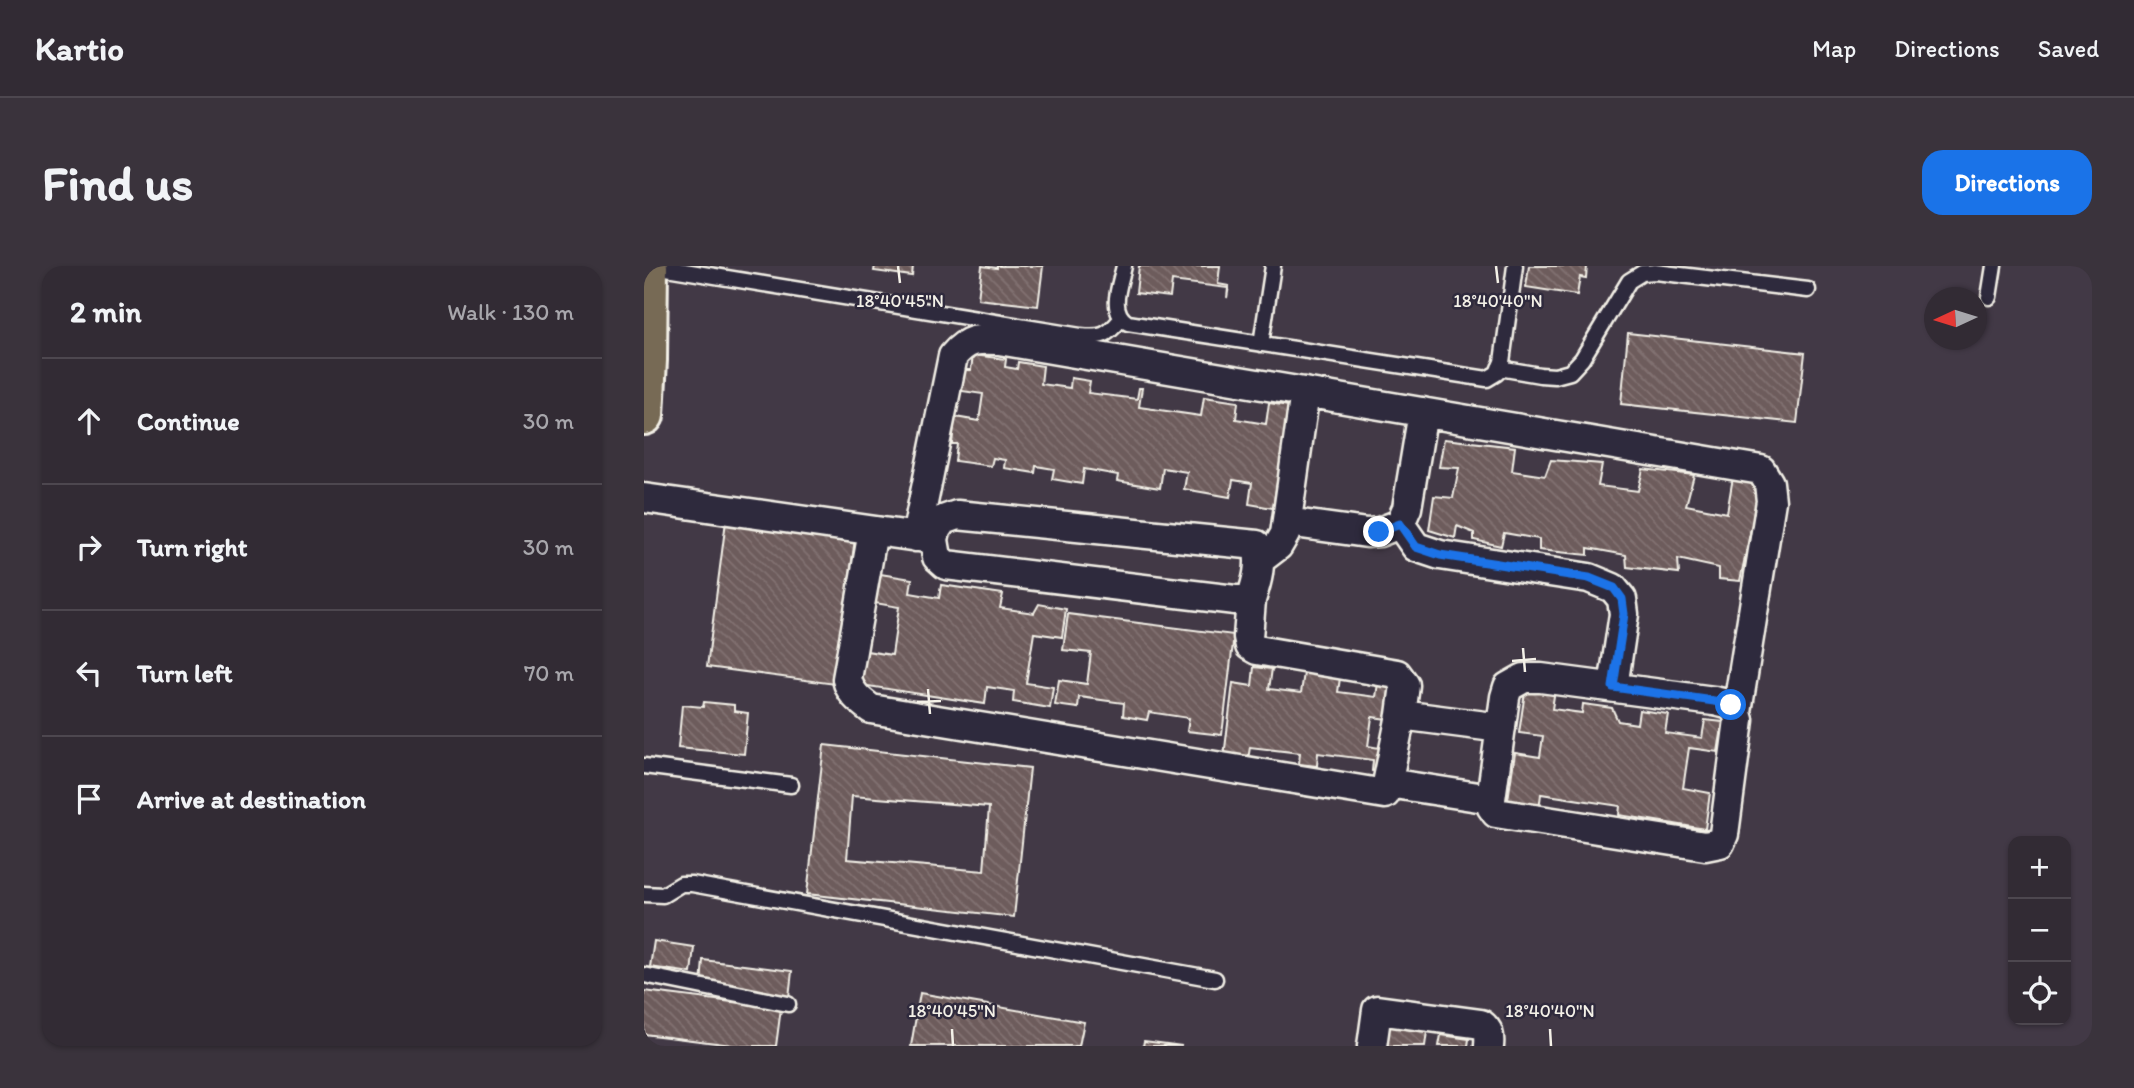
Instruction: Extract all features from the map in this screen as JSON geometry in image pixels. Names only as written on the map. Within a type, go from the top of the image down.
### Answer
[{"type":"main road","points":[[644,415],[648,266]]},
{"type":"street","points":[[1251,600],[946,565],[937,557],[925,538],[953,356],[962,345],[978,339],[999,340],[1761,470],[1769,483],[1771,501],[1738,712],[1726,822],[1720,843],[1705,846],[1502,815],[1496,813],[1491,806],[1508,687],[1524,678],[1714,701],[1731,705],[1738,712]]},
{"type":"street","points":[[1261,559],[1278,546],[1285,534],[1305,392]]},
{"type":"street","points":[[1287,522],[1367,533],[1379,532],[1400,524],[1407,508],[1423,412]]},
{"type":"street","points":[[644,498],[925,538],[936,530],[943,520],[957,515],[1257,545],[1261,559],[1251,600],[1248,637],[1250,646],[1257,650],[1397,674],[1405,685],[1385,794],[871,709],[849,688],[847,679],[873,531]]},
{"type":"street","points":[[1400,524],[1416,547],[1440,555],[1589,578],[1614,588],[1622,599],[1624,614],[1613,687]]},
{"type":"street","points":[[1401,715],[1501,728]]},
{"type":"street","points":[[1388,783],[1491,799]]},
{"type":"street","points":[[1372,1046],[1377,1010],[1481,1024],[1488,1029],[1489,1046]]},
{"type":"lane","points":[[654,266],[1080,336],[1106,335],[1121,319]]},
{"type":"lane","points":[[1124,266],[1116,303],[1117,313],[1128,323],[1487,379],[1500,368],[1515,266]]},
{"type":"lane","points":[[1261,344],[1273,266]]},
{"type":"lane","points":[[1989,297],[1994,266]]},
{"type":"lane","points":[[1500,368],[1555,376],[1570,372],[1582,359],[1629,281],[1642,274],[1655,272],[1808,290]]},
{"type":"lane","points":[[644,766],[791,785]]},
{"type":"lane","points":[[644,894],[663,895],[681,884],[692,884],[1214,979]]},
{"type":"lane","points":[[644,975],[788,1004]]},
{"type":"building","points":[[875,266],[913,266],[912,276],[874,271]]},
{"type":"building","points":[[982,266],[1043,266],[1038,306],[978,299]]},
{"type":"building","points":[[1139,266],[1220,266],[1218,284],[1229,286],[1227,298],[1228,288],[1172,281],[1170,297],[1136,293]]},
{"type":"building","points":[[1529,266],[1587,266],[1586,278],[1580,277],[1577,295],[1526,287]]},
{"type":"building","points":[[1628,333],[1805,353],[1797,423],[1621,404]]},
{"type":"building","points":[[973,355],[1006,359],[1005,367],[1017,369],[1018,362],[1043,366],[1041,384],[1070,388],[1071,378],[1090,381],[1088,393],[1137,399],[1139,388],[1142,388],[1139,407],[1201,416],[1204,397],[1238,402],[1236,419],[1266,424],[1269,403],[1289,406],[1273,508],[1249,504],[1252,483],[1233,480],[1230,497],[1184,489],[1187,472],[1163,468],[1160,488],[1117,481],[1118,475],[1084,469],[1082,484],[1052,479],[1054,469],[1036,466],[1035,473],[1004,468],[1005,460],[993,458],[991,466],[955,461],[957,444],[952,444],[955,417],[979,421],[983,394],[962,391],[965,370],[971,370]]},
{"type":"building","points":[[1444,439],[1515,447],[1512,471],[1545,476],[1551,460],[1602,464],[1598,486],[1638,491],[1643,469],[1694,475],[1686,505],[1727,513],[1733,477],[1761,481],[1740,581],[1719,579],[1719,568],[1678,559],[1679,573],[1627,567],[1626,555],[1588,548],[1588,555],[1539,550],[1539,539],[1504,533],[1501,546],[1474,540],[1474,533],[1457,526],[1455,538],[1429,530],[1434,496],[1453,498],[1459,468],[1439,467]]},
{"type":"building","points":[[726,521],[855,539],[835,684],[707,667]]},
{"type":"building","points":[[874,573],[912,579],[910,593],[939,598],[941,585],[1003,594],[1000,608],[1034,613],[1039,604],[1066,609],[1062,637],[1034,633],[1026,683],[1053,687],[1050,708],[1013,702],[1014,691],[987,687],[985,704],[855,684],[860,650],[892,655],[899,607],[869,602]]},
{"type":"building","points":[[1068,614],[1234,635],[1222,735],[1187,731],[1189,718],[1149,712],[1147,720],[1123,716],[1124,703],[1079,697],[1078,708],[1055,705],[1059,680],[1087,684],[1091,653],[1063,650]]},
{"type":"building","points":[[1254,667],[1272,669],[1269,689],[1301,693],[1304,673],[1340,678],[1338,692],[1376,697],[1378,683],[1399,686],[1394,720],[1372,717],[1368,746],[1385,749],[1382,773],[1372,771],[1373,760],[1318,753],[1317,766],[1299,764],[1300,753],[1250,747],[1248,760],[1224,757],[1233,683],[1252,686]]},
{"type":"building","points":[[1526,685],[1555,689],[1552,709],[1582,713],[1583,704],[1612,708],[1618,721],[1637,724],[1639,710],[1668,714],[1665,733],[1702,738],[1705,720],[1723,722],[1718,752],[1689,748],[1683,788],[1710,793],[1705,829],[1619,815],[1620,806],[1541,794],[1539,810],[1507,806],[1515,753],[1540,757],[1543,736],[1519,733]]},
{"type":"building","points":[[704,702],[734,705],[734,711],[748,713],[744,754],[678,748],[682,705],[703,707]]},
{"type":"building","points":[[824,745],[1030,768],[1014,917],[807,894]],"holes":[[[852,796],[989,807],[984,871],[847,859]]]},
{"type":"building","points":[[654,941],[694,947],[691,973],[650,967]]},
{"type":"building","points":[[703,960],[792,971],[789,997],[701,985]]},
{"type":"building","points":[[644,991],[781,1008],[776,1046],[740,1046],[644,1034]]},
{"type":"building","points":[[920,993],[1084,1022],[1079,1046],[911,1046]]},
{"type":"building","points":[[1382,1018],[1428,1024],[1425,1046],[1379,1046]]},
{"type":"building","points":[[1441,1035],[1469,1039],[1468,1046],[1439,1046]]},
{"type":"building","points":[[1144,1041],[1182,1046],[1143,1046]]},
{"type":"route","points":[[1379,532],[1400,524],[1416,547],[1440,555],[1589,578],[1614,588],[1622,599],[1624,614],[1613,687],[1731,705]]}]
